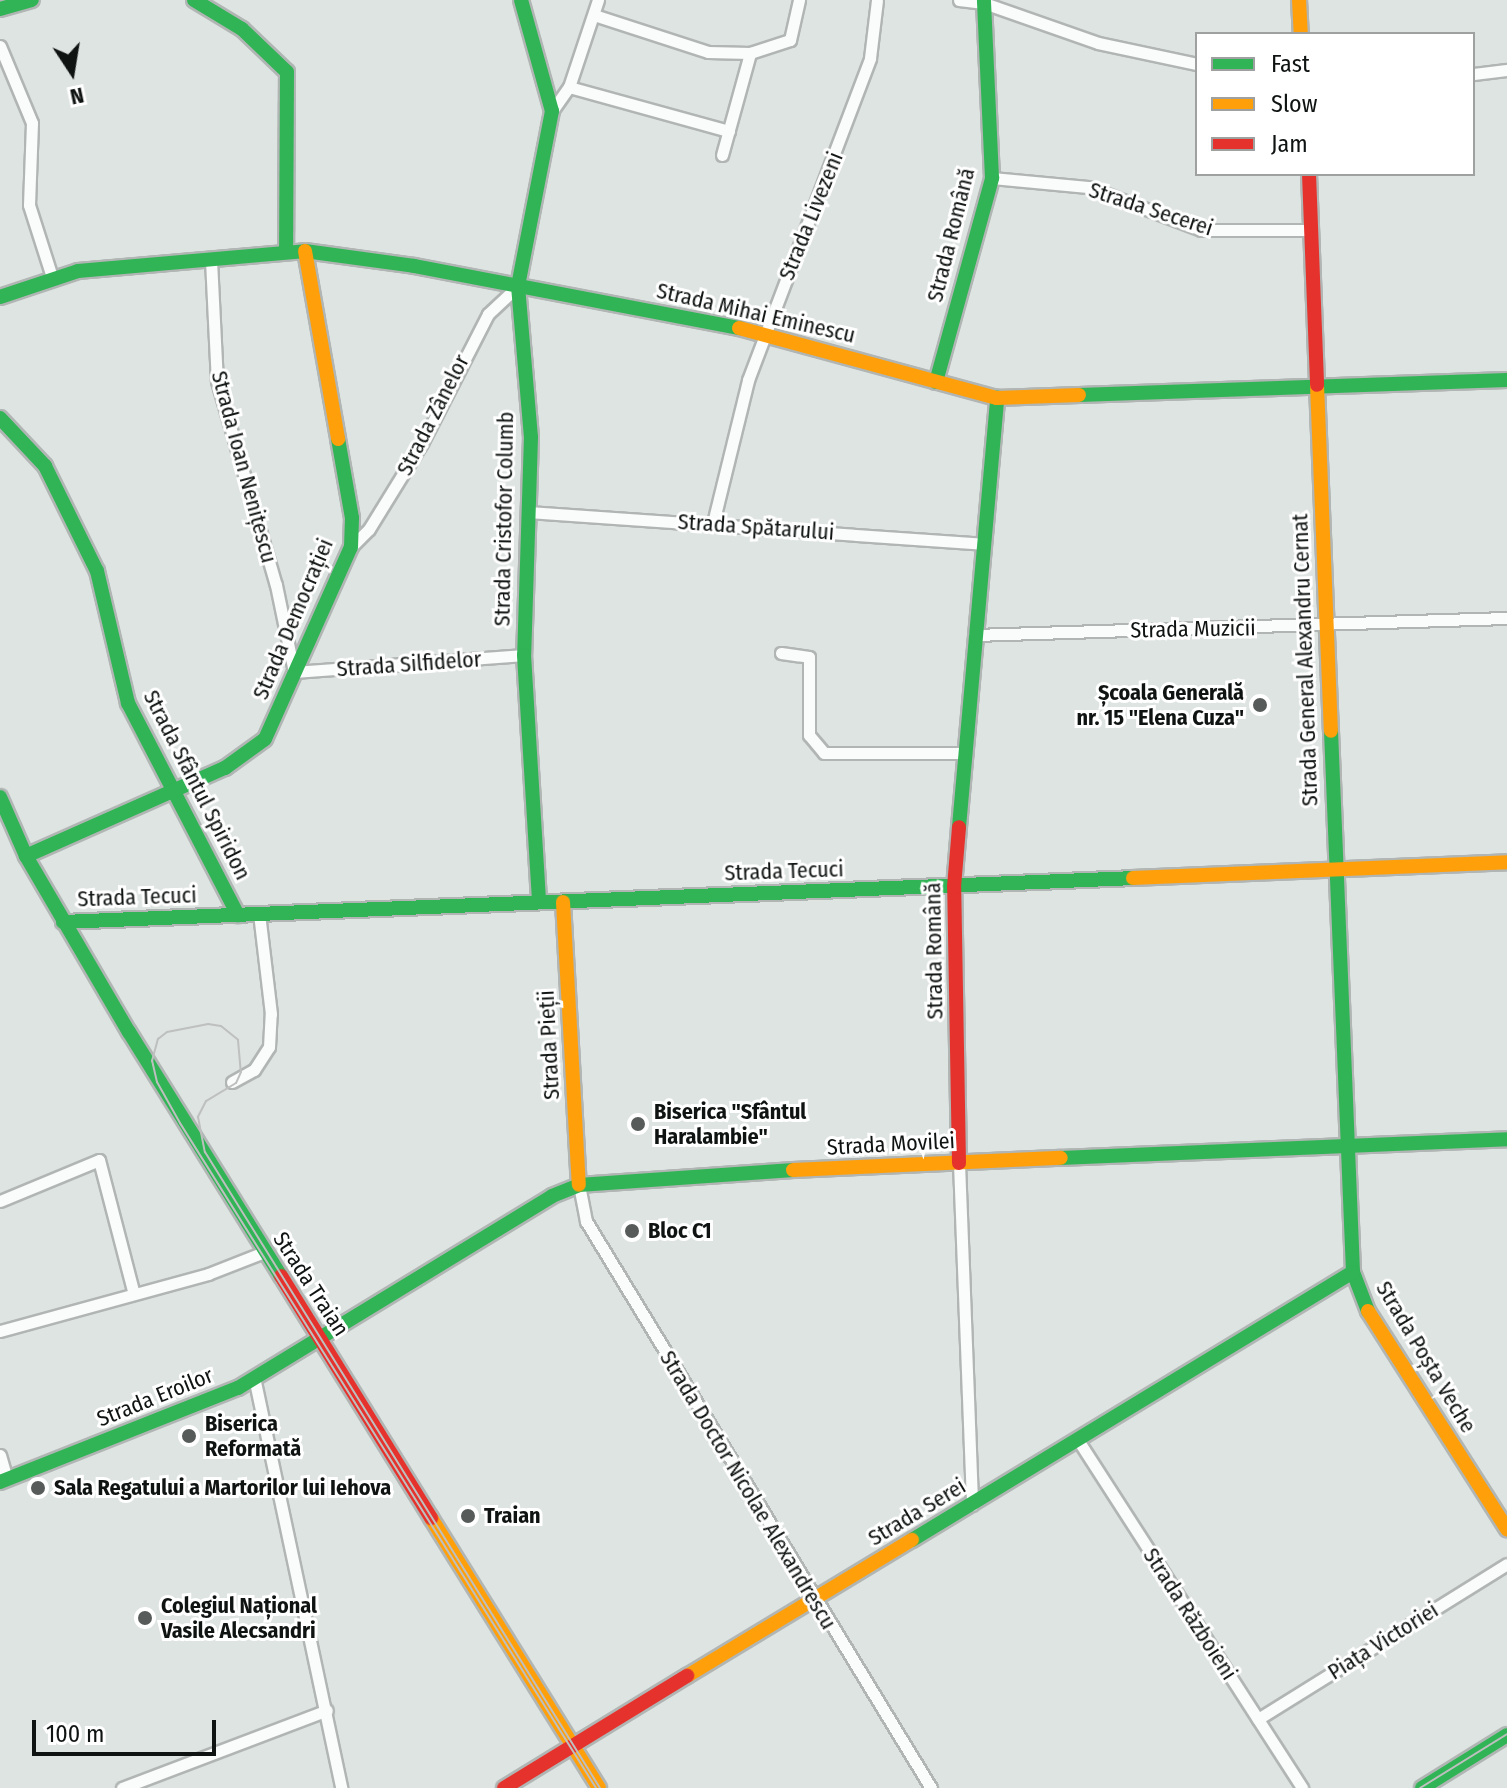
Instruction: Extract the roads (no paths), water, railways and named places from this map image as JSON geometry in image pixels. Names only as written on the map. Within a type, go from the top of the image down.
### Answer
[{"type":"street","points":[[0,9],[32,0]]},
{"type":"street","points":[[194,0],[242,29],[277,57],[287,72],[286,251]]},
{"type":"street","name":"Strada Cristofor Columb","points":[[521,0],[552,111],[518,286],[531,437],[524,655],[539,902]]},
{"type":"street","points":[[552,111],[569,87],[598,0]]},
{"type":"street","points":[[594,15],[708,52],[750,53],[790,40],[799,0]]},
{"type":"street","name":"Strada Livezeni","points":[[713,523],[764,333],[861,83],[877,0]]},
{"type":"street","points":[[959,0],[984,2],[1098,43],[1195,64]]},
{"type":"street","points":[[1299,0],[1301,32]]},
{"type":"street","name":"Strada Română","points":[[936,382],[992,178],[984,2]]},
{"type":"street","points":[[0,46],[32,123],[29,205],[52,277]]},
{"type":"street","points":[[722,155],[750,53]]},
{"type":"street","points":[[1475,74],[1507,70]]},
{"type":"street","points":[[569,87],[729,131]]},
{"type":"street","name":"Strada General Alexandru Cernat","points":[[1309,176],[1346,1145]]},
{"type":"street","name":"Strada Secerei","points":[[992,178],[1088,187],[1201,230],[1311,230]]},
{"type":"street","name":"Strada Mihai Eminescu","points":[[0,297],[52,277],[305,251],[518,286],[764,333],[997,398],[1507,380]]},
{"type":"street","name":"Strada Democrației","points":[[26,856],[174,793],[240,760],[265,739],[351,547],[352,518],[305,251]]},
{"type":"street","name":"Strada Ioan Nenițescu","points":[[211,260],[217,381],[276,585],[294,672]]},
{"type":"street","name":"Strada Zânelor","points":[[351,547],[369,529],[422,443],[488,314],[518,286]]},
{"type":"street","name":"Strada Română","points":[[972,1505],[959,1163],[954,887],[997,398]]},
{"type":"street","name":"Strada Sfântul Spiridon","points":[[0,418],[45,466],[97,571],[128,703],[238,915]]},
{"type":"street","name":"Strada Spătarului","points":[[528,512],[983,544]]},
{"type":"street","name":"Strada Muzicii","points":[[974,635],[1507,618]]},
{"type":"street","points":[[781,653],[809,657],[809,735],[824,753],[964,753]]},
{"type":"street","name":"Strada Silfidelor","points":[[294,672],[524,655]]},
{"type":"street","name":"Strada Traian","points":[[0,797],[26,856],[63,922],[264,1252],[599,1788]]},
{"type":"street","name":"Strada Tecuci","points":[[63,922],[1507,862]]},
{"type":"street","name":"Strada Pieții","points":[[563,902],[579,1185]]},
{"type":"street","points":[[232,1082],[254,1070],[269,1047],[271,1014],[259,914]]},
{"type":"street","name":"Strada Movilei","points":[[318,1336],[552,1196],[579,1185],[959,1163],[1507,1139]]},
{"type":"street","name":"Strada Poșta Veche","points":[[1346,1145],[1353,1272],[1369,1313],[1507,1529]]},
{"type":"street","points":[[0,1201],[99,1160],[134,1294]]},
{"type":"street","name":"Strada Doctor Nicolae Alexandrescu","points":[[579,1185],[586,1221],[813,1600],[931,1788]]},
{"type":"street","points":[[0,1331],[208,1274],[264,1252]]},
{"type":"street","name":"Strada Serei","points":[[504,1788],[1353,1272]]},
{"type":"street","name":"Strada Eroilor","points":[[4,1480],[254,1377],[318,1336]]},
{"type":"street","points":[[254,1377],[327,1710],[341,1788]]},
{"type":"street","name":"Strada Războieni","points":[[1078,1440],[1302,1788]]},
{"type":"street","points":[[0,1455],[4,1480]]},
{"type":"street","name":"Piața Victoriei","points":[[1258,1719],[1507,1564]]},
{"type":"street","points":[[122,1788],[327,1710]]},
{"type":"street","points":[[1422,1788],[1507,1735]]},
{"type":"tram line","points":[[596,1788],[180,1123],[157,1082],[152,1061],[158,1039],[167,1032],[208,1024],[221,1026],[238,1040],[241,1072],[236,1083],[206,1101],[198,1117],[205,1152],[600,1788]]},
{"type":"tram line","points":[[1420,1788],[1507,1734]]},
{"type":"place","name":"Școala Generală nr. 15 \"Elena Cuza\"","points":[[1260,705]]},
{"type":"place","name":"Biserica \"Sfântul Haralambie\"","points":[[638,1124]]},
{"type":"place","name":"Bloc C1","points":[[632,1231]]},
{"type":"place","name":"Biserica Reformată","points":[[189,1436]]},
{"type":"place","name":"Sala Regatului a Martorilor lui Iehova","points":[[38,1488]]},
{"type":"place","name":"Traian","points":[[468,1516]]},
{"type":"place","name":"Colegiul Național Vasile Alecsandri","points":[[145,1618]]}]
